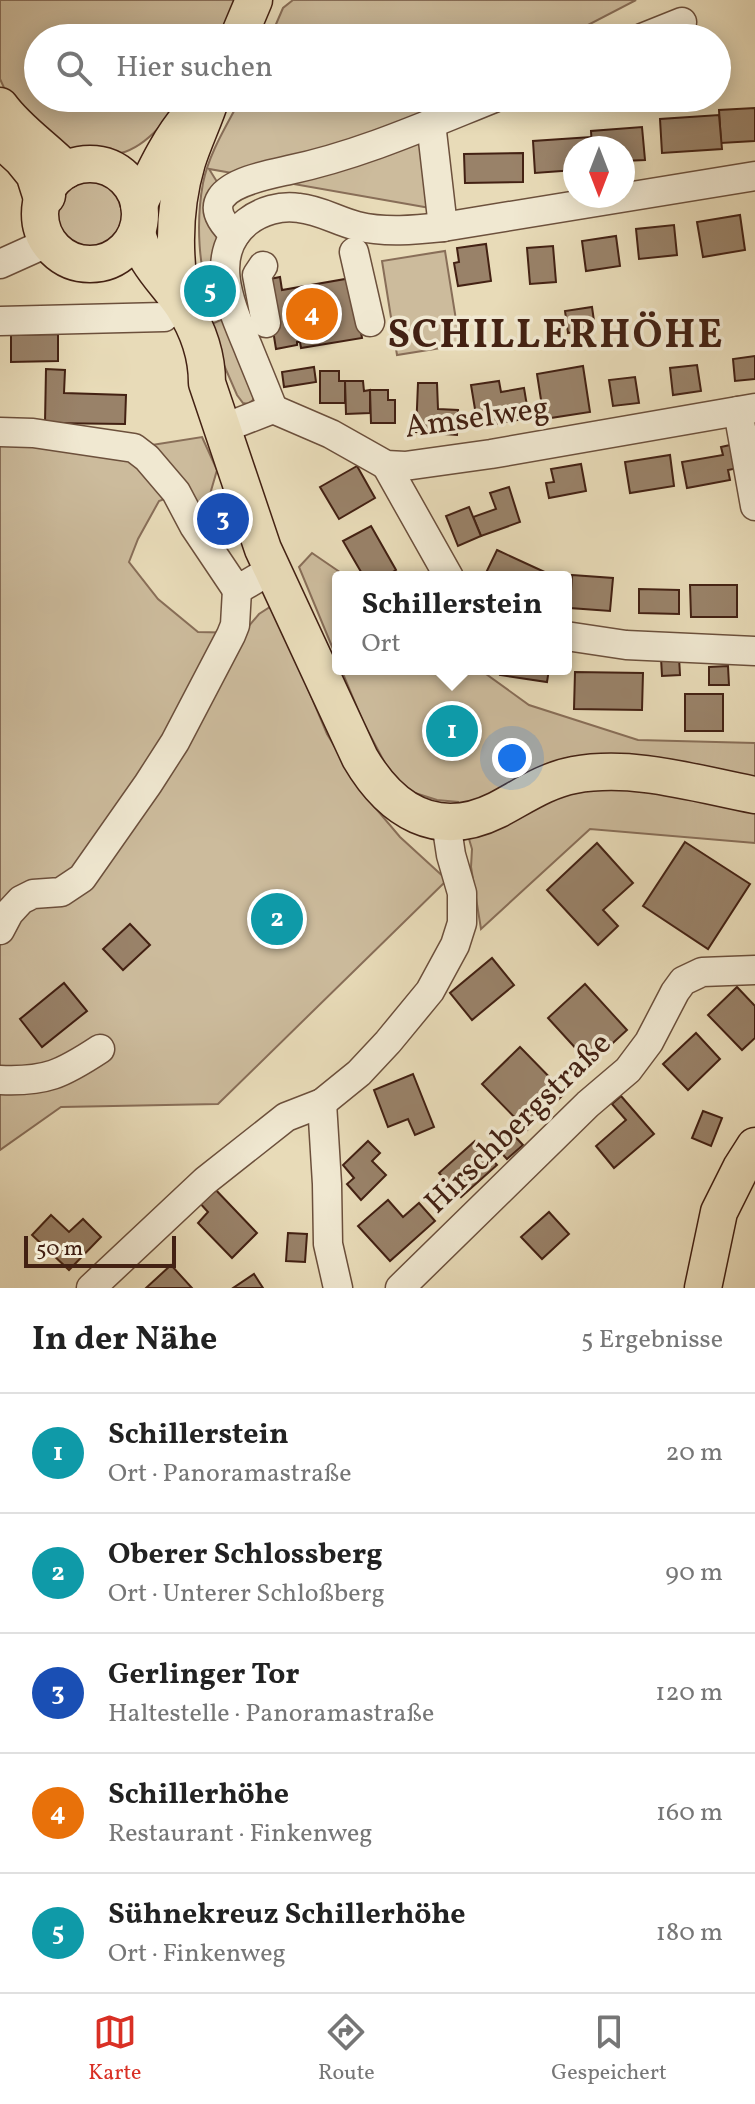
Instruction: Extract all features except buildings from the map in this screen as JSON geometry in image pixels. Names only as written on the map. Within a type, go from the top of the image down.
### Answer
[{"type":"highway","points":[[0,135],[37,173],[55,183]]},
{"type":"main road","points":[[244,24],[254,0]]},
{"type":"main road","points":[[0,106],[10,120],[47,151],[55,183]]},
{"type":"main road","points":[[194,112],[179,128],[160,160],[138,218],[129,245],[110,260],[89,264],[73,261],[59,253],[43,231],[40,219],[55,183],[82,165],[98,165],[114,170],[134,190],[138,218],[140,247],[173,311],[189,361],[207,383],[271,570],[371,776],[408,811],[446,822],[494,811],[552,781],[574,775],[620,772],[648,775],[755,795]]},
{"type":"main road","points":[[173,311],[174,250],[180,191],[203,112]]},
{"type":"main road","points":[[114,170],[179,128]]},
{"type":"main road","points":[[110,260],[140,281],[173,311]]},
{"type":"main road","points":[[703,1288],[719,1212],[755,1146]]},
{"type":"street","points":[[677,24],[682,22]]},
{"type":"street","points":[[235,235],[223,224],[219,209],[220,200],[229,191],[263,176],[313,165],[383,143],[459,112]]},
{"type":"street","points":[[431,123],[443,227]]},
{"type":"street","points":[[224,428],[273,409],[226,287],[226,254],[235,235],[265,212],[295,207],[370,229],[409,230],[755,176]]},
{"type":"street","points":[[0,264],[49,242]]},
{"type":"street","points":[[354,252],[370,322]]},
{"type":"street","points":[[263,266],[257,275],[266,323]]},
{"type":"street","points":[[0,321],[173,311]]},
{"type":"street","name":"Amselweg","points":[[273,409],[331,434],[386,465],[405,466],[746,410]]},
{"type":"street","points":[[746,410],[755,506]]},
{"type":"street","points":[[0,432],[33,433],[134,448],[147,458],[176,492],[194,526],[237,590],[235,625],[231,635],[175,742],[140,797],[82,878],[61,892],[33,894],[21,900],[0,930]]},
{"type":"street","points":[[386,465],[446,571]]},
{"type":"street","points":[[237,590],[271,570]]},
{"type":"street","points":[[572,637],[626,645],[755,651]]},
{"type":"street","points":[[91,1288],[205,1181],[286,1117],[322,1103],[359,1073],[430,991],[455,945],[462,923],[462,893],[446,822]]},
{"type":"street","name":"Hirschbergstraße","points":[[400,1288],[588,1104],[628,1070],[649,1042],[683,981],[702,972],[755,970]]},
{"type":"street","points":[[0,1080],[54,1076],[100,1049]]},
{"type":"street","points":[[322,1103],[328,1244],[338,1288]]},
{"type":"shaded area","points":[[0,0],[236,0],[225,24],[24,24],[24,109],[6,92],[0,79]]},
{"type":"shaded area","points":[[293,0],[636,0],[590,24],[276,24],[283,8]]},
{"type":"shaded area","points":[[27,112],[171,112],[136,147],[116,154],[71,153]]},
{"type":"shaded area","points":[[234,112],[422,112],[418,114],[430,208],[209,169],[219,185],[221,234],[217,302],[209,307],[203,276],[199,215],[203,183],[214,150]]},
{"type":"shaded area","points":[[90,177],[110,183],[120,193],[126,213],[120,233],[110,243],[90,249],[70,243],[60,233],[54,213],[60,193],[70,183]]},
{"type":"shaded area","points":[[445,251],[460,345],[397,355],[382,261]]},
{"type":"shaded area","points":[[223,319],[254,393],[253,400],[248,404],[237,395],[207,326]]},
{"type":"shaded area","points":[[202,437],[217,470],[206,508],[194,507],[183,492],[159,501],[129,562],[158,599],[198,632],[243,633],[259,614],[273,605],[327,734],[366,797],[400,837],[447,880],[218,1104],[61,1107],[0,1150],[0,444],[152,445]]},
{"type":"shaded area","points":[[312,553],[338,571],[332,571],[332,647],[299,567]]},
{"type":"shaded area","points":[[343,675],[487,675],[529,705],[638,740],[755,743],[755,843],[590,829],[481,929],[471,867],[472,849],[458,802],[415,793],[394,780],[363,722]]},
{"type":"place","name":"Sühnekreuz Schillerhöhe","points":[[210,291]]},
{"type":"place","name":"Schillerhöhe","points":[[312,314]]},
{"type":"place","name":"Gerlinger Tor","points":[[223,519]]},
{"type":"place","name":"Schillerstein","points":[[452,731]]},
{"type":"place","name":"Oberer Schlossberg","points":[[277,919]]},
{"type":"district","name":"SCHILLERHÖHE","points":[[556,337]]}]
